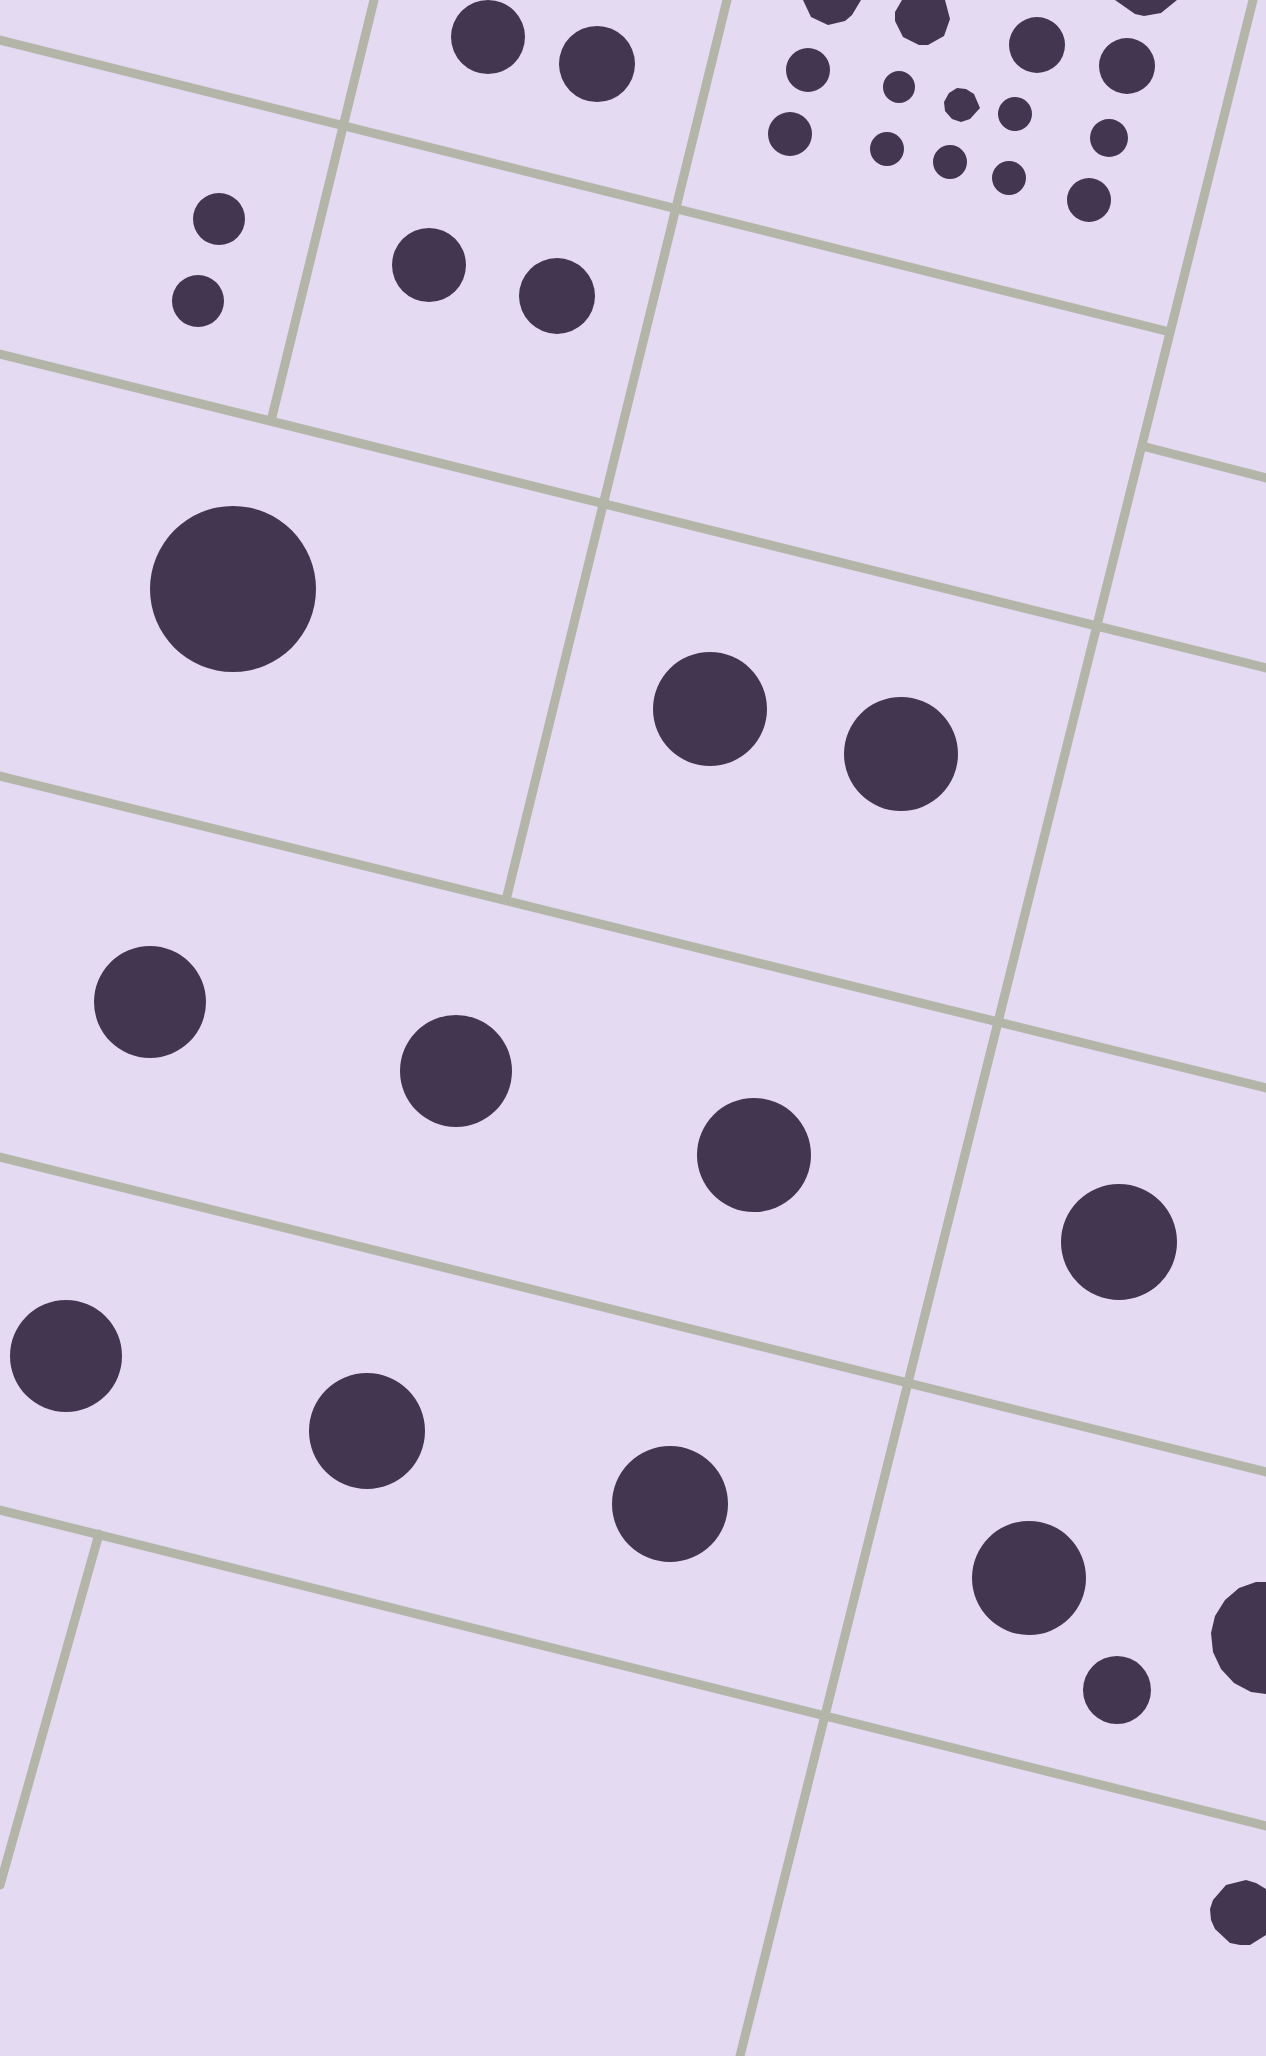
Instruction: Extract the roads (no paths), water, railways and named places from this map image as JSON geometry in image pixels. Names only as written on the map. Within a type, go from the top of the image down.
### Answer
[{"type":"lane","points":[[271,421],[374,0]]},
{"type":"lane","points":[[506,900],[727,0]]},
{"type":"lane","points":[[740,2056],[1253,0]]},
{"type":"lane","points":[[0,40],[1170,332]]},
{"type":"lane","points":[[0,354],[1266,668]]},
{"type":"lane","points":[[1142,446],[1266,478]]},
{"type":"lane","points":[[0,776],[1266,1088]]},
{"type":"lane","points":[[0,1157],[1266,1472]]},
{"type":"lane","points":[[0,1510],[1266,1826]]},
{"type":"lane","points":[[0,1886],[99,1534]]}]
